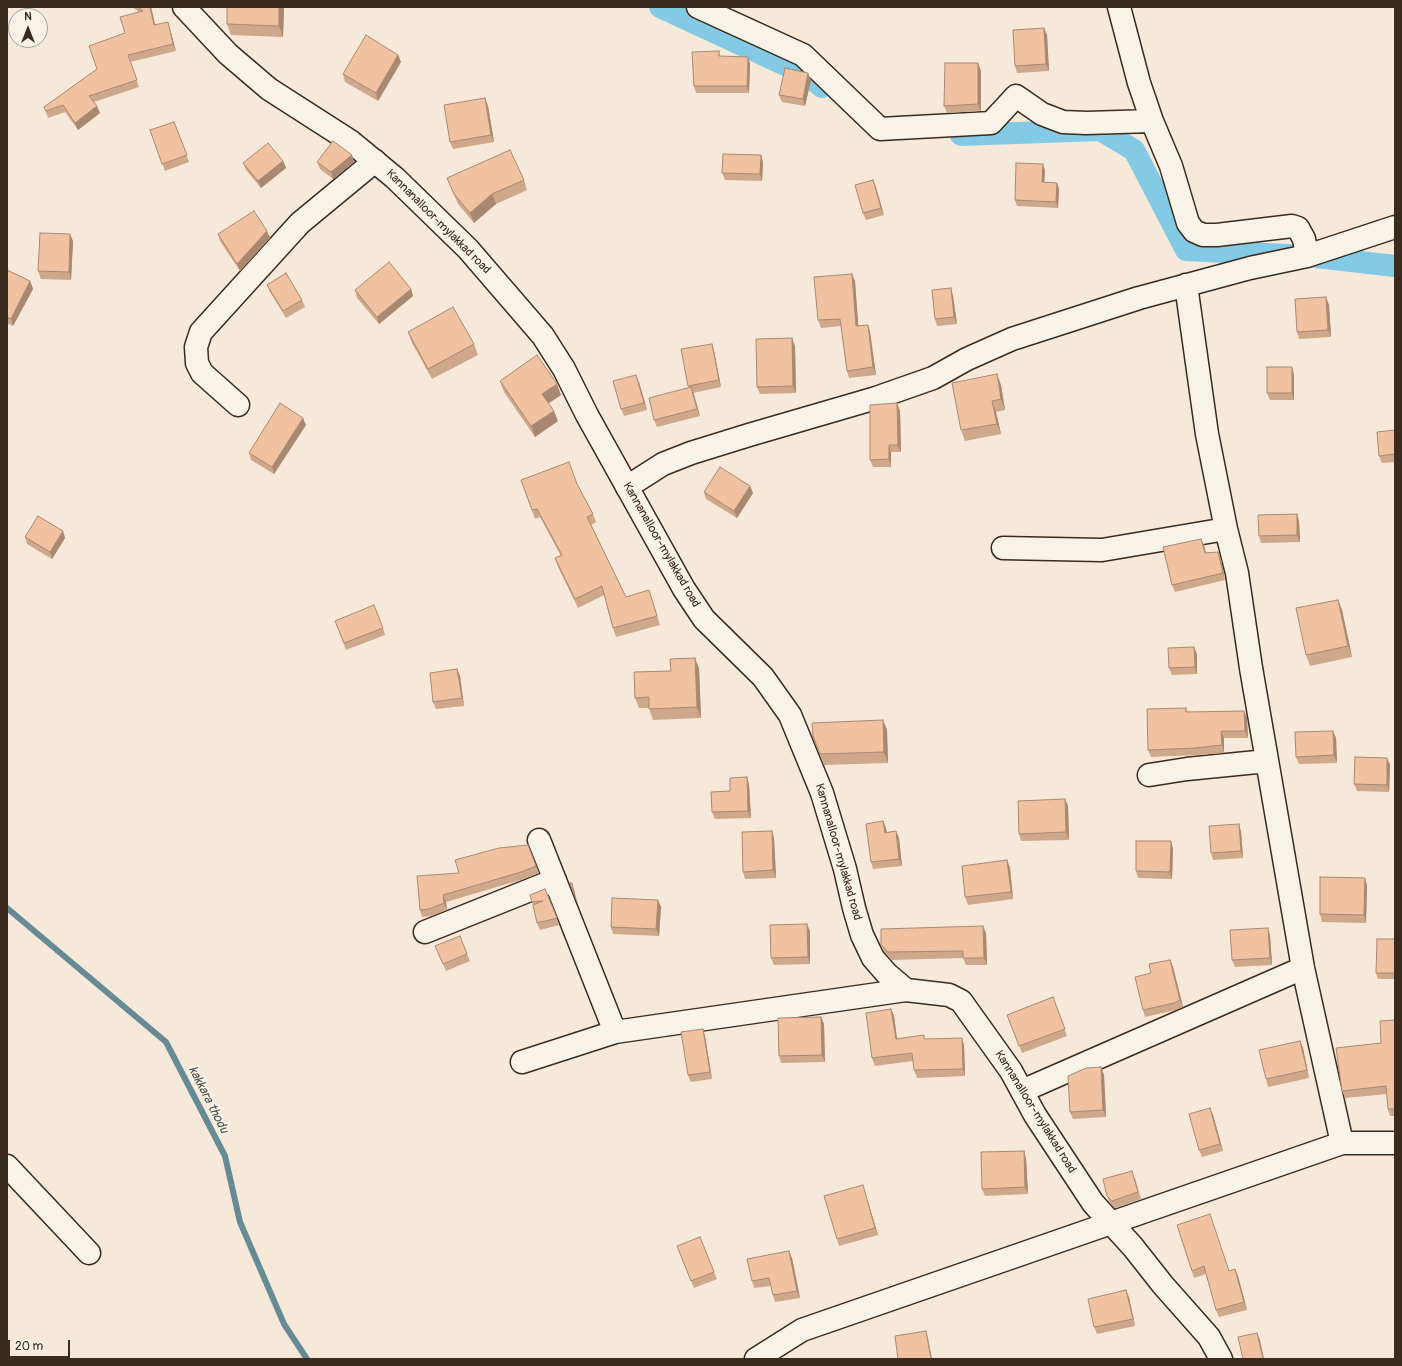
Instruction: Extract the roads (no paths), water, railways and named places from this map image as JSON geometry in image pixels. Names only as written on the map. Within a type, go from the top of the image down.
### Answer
[{"type":"street","name":"Kannanalloor-mylakkad road","points":[[184,7],[228,54],[269,89],[350,141],[395,178],[468,248],[543,336],[564,369],[587,415],[684,589],[704,619],[763,677],[790,715],[822,793],[845,869],[862,935],[873,958],[887,974],[906,990],[949,995],[961,1001],[1011,1072],[1043,1128],[1093,1204],[1209,1337],[1221,1359]]},
{"type":"street","points":[[698,7],[803,55],[880,129],[991,123],[1016,96],[1042,114],[1063,122],[1086,123],[1152,121]]},
{"type":"street","points":[[1119,7],[1139,83],[1152,121],[1171,166],[1188,223],[1194,231],[1203,235],[1217,235],[1292,226],[1298,228],[1304,238],[1307,256]]},
{"type":"street","points":[[238,405],[202,373],[197,363],[196,347],[201,332],[300,223],[375,161]]},
{"type":"street","points":[[627,487],[664,464],[691,453],[876,398],[933,378],[967,359],[1012,339],[1139,298],[1250,268],[1307,256],[1395,227]]},
{"type":"street","points":[[1186,285],[1207,434],[1226,529],[1237,573],[1251,668],[1303,968],[1342,1143]]},
{"type":"street","points":[[1003,548],[1102,550],[1226,529]]},
{"type":"street","points":[[1149,775],[1188,769],[1267,761]]},
{"type":"street","points":[[539,840],[615,1032]]},
{"type":"street","points":[[425,932],[555,880]]},
{"type":"street","points":[[1022,1091],[1303,968]]},
{"type":"street","points":[[522,1062],[615,1032],[906,990]]},
{"type":"street","points":[[756,1359],[802,1330],[1342,1143],[1395,1143]]},
{"type":"street","points":[[7,1166],[89,1253]]},
{"type":"waterway","points":[[660,7],[809,76],[822,87]]},
{"type":"waterway","points":[[961,135],[1100,130],[1134,150],[1186,250],[1307,256],[1395,266]]},
{"type":"waterway","name":"kakkara thodu","points":[[7,908],[166,1042],[225,1156],[240,1222],[284,1324],[307,1359]]}]
